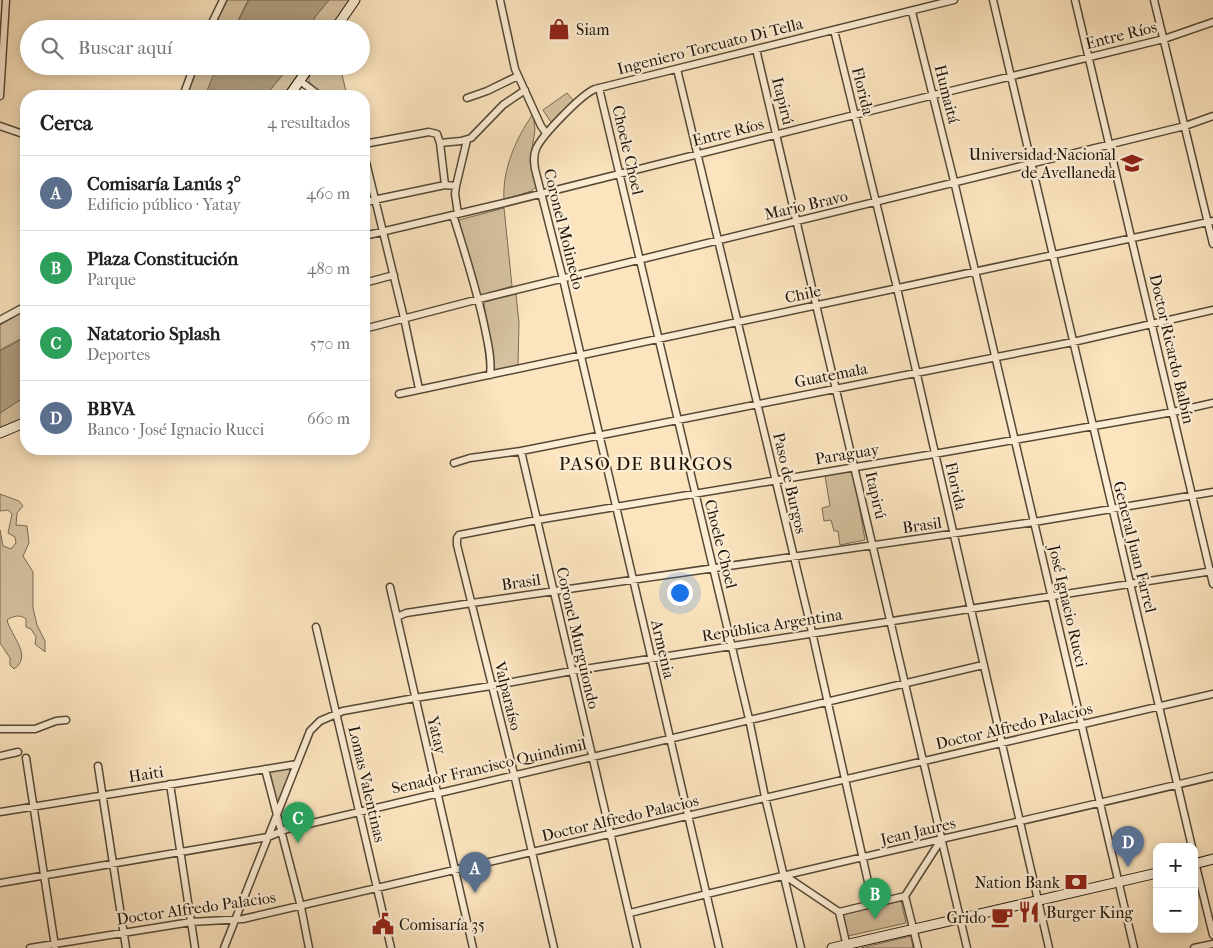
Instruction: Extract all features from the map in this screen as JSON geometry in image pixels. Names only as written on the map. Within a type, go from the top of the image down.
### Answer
[{"type":"street","points":[[0,96],[2,14],[6,0]]},
{"type":"street","points":[[213,20],[223,0]]},
{"type":"street","points":[[341,20],[355,0]]},
{"type":"street","points":[[500,0],[518,76],[546,133]]},
{"type":"street","name":"Ingeniero Torcuato Di Tella","points":[[546,133],[584,96],[599,88],[912,12],[954,0]]},
{"type":"street","name":"General Juan Farrel","points":[[993,0],[1191,843]]},
{"type":"street","name":"Doctor Ricardo Balbín","points":[[1075,0],[1212,571],[1213,584]]},
{"type":"street","points":[[1154,0],[1210,222],[1213,244]]},
{"type":"street","name":"Humaitá","points":[[912,12],[934,95],[975,270]]},
{"type":"street","name":"Entre Ríos","points":[[370,235],[542,194],[619,173],[1164,39],[1213,22]]},
{"type":"street","name":"Florida","points":[[834,30],[916,373],[1048,948]]},
{"type":"street","name":"Itapirú","points":[[756,49],[967,948]]},
{"type":"street","name":"Paso de Burgos","points":[[677,69],[812,632],[873,904]]},
{"type":"street","points":[[185,90],[191,75]]},
{"type":"street","points":[[293,90],[304,75]]},
{"type":"street","points":[[467,98],[518,76]]},
{"type":"street","points":[[300,81],[312,90]]},
{"type":"street","name":"Choele Choel","points":[[599,88],[712,568],[750,719],[765,798],[800,948]]},
{"type":"street","points":[[440,143],[466,140],[475,135],[503,105],[525,90]]},
{"type":"street","name":"Mario Bravo","points":[[370,327],[954,181],[1185,126],[1213,116]]},
{"type":"street","points":[[0,126],[20,133]]},
{"type":"street","points":[[370,143],[429,132],[437,134],[446,185]]},
{"type":"street","name":"Coronel Molinedo","points":[[546,133],[534,155],[535,169],[580,356]]},
{"type":"street","points":[[466,140],[456,186],[456,215],[479,299],[491,363],[490,375]]},
{"type":"street","points":[[370,182],[394,275],[419,389]]},
{"type":"street","points":[[370,201],[446,185],[456,186]]},
{"type":"street","name":"Chile","points":[[399,394],[738,323],[975,270],[1210,222]]},
{"type":"street","name":"José Ignacio Rucci","points":[[975,270],[1134,948]]},
{"type":"street","points":[[370,281],[394,275]]},
{"type":"street","points":[[0,320],[20,309]]},
{"type":"street","name":"Guatemala","points":[[454,463],[470,458],[521,451],[1072,342],[1213,310]]},
{"type":"street","name":"Armenia","points":[[580,356],[719,948]]},
{"type":"street","name":"Paraguay","points":[[457,538],[463,534],[537,520],[1015,440],[1213,403]]},
{"type":"street","points":[[0,433],[20,425]]},
{"type":"street","name":"Coronel Murguiondo","points":[[521,451],[637,948]]},
{"type":"street","name":"Brasil","points":[[396,618],[406,613],[1034,522],[1193,497],[1213,492]]},
{"type":"street","name":"Valparaíso","points":[[457,538],[456,545],[514,774],[554,948]]},
{"type":"street","name":"República Argentina","points":[[224,948],[312,728],[320,721],[336,713],[572,670],[970,609],[1130,582],[1212,571]]},
{"type":"street","name":"Yatay","points":[[390,586],[473,948]]},
{"type":"street","name":"Lomas Valentinas","points":[[316,627],[391,948]]},
{"type":"street","name":"Senador Francisco Quindimil","points":[[0,883],[268,837],[281,831],[436,792],[983,665]]},
{"type":"street","name":"Doctor Alfredo Palacios","points":[[30,948],[55,946],[124,932],[191,922],[235,920],[300,907],[1213,694]]},
{"type":"street","points":[[0,729],[35,728],[56,721],[66,720]]},
{"type":"street","points":[[0,756],[18,752]]},
{"type":"street","points":[[26,758],[55,946]]},
{"type":"street","name":"Haiti","points":[[0,812],[297,764]]},
{"type":"street","points":[[98,766],[126,948]]},
{"type":"street","points":[[265,769],[309,948]]},
{"type":"street","name":"Jean Jaures","points":[[630,913],[784,875],[1213,776]]},
{"type":"street","points":[[170,784],[195,948]]},
{"type":"street","points":[[839,912],[905,896],[941,840]]},
{"type":"street","points":[[1198,862],[1213,859]]},
{"type":"street","points":[[832,948],[1153,874]]},
{"type":"street","points":[[1198,874],[1213,935]]},
{"type":"street","points":[[784,875],[839,912],[847,946]]},
{"type":"street","points":[[905,896],[918,948]]},
{"type":"street","points":[[1194,948],[1213,944]]},
{"type":"shaded area","points":[[225,0],[248,0],[238,20],[215,20]]},
{"type":"shaded area","points":[[249,0],[329,0],[314,20],[239,20]]},
{"type":"shaded area","points":[[329,0],[352,0],[338,20],[314,20]]},
{"type":"shaded area","points":[[193,75],[214,75],[208,90],[187,90]]},
{"type":"shaded area","points":[[213,75],[282,75],[270,90],[207,90]]},
{"type":"shaded area","points":[[282,75],[300,75],[289,90],[270,90]]},
{"type":"shaded area","points":[[310,75],[342,75],[346,90],[318,90],[309,82]]},
{"type":"shaded area","points":[[567,93],[574,101],[551,122],[543,110]]},
{"type":"shaded area","points":[[533,114],[535,130],[530,161],[536,187],[531,191],[504,200],[505,177],[511,155],[521,133]]},
{"type":"shaded area","points":[[504,208],[512,286],[479,296],[459,220]]},
{"type":"shaded area","points":[[516,294],[519,323],[518,365],[495,370],[484,304],[485,302]]},
{"type":"shaded area","points":[[20,313],[20,339],[0,350],[0,325]]},
{"type":"shaded area","points":[[20,340],[20,400],[0,413],[0,351]]},
{"type":"shaded area","points":[[20,400],[20,420],[0,429],[0,413]]},
{"type":"shaded area","points":[[853,471],[865,540],[840,545],[838,531],[834,531],[831,520],[824,521],[822,508],[830,506],[825,476]]},
{"type":"shaded area","points":[[0,494],[19,501],[23,506],[17,513],[16,525],[27,526],[29,543],[23,556],[33,572],[33,608],[37,625],[45,641],[45,652],[35,644],[36,637],[31,629],[26,627],[26,619],[16,616],[7,620],[21,652],[19,664],[14,669],[10,665],[10,658],[0,643],[0,530],[3,546],[11,549],[16,543],[15,537],[8,533],[12,514],[8,510],[0,511]]},
{"type":"shaded area","points":[[287,768],[291,772],[279,802],[276,802],[270,772]]},
{"type":"shaded area","points":[[901,901],[906,923],[848,936],[843,914]]},
{"type":"shaded area","points":[[911,936],[913,948],[861,948]]},
{"type":"place","name":"Siam","points":[[559,29]]},
{"type":"place","name":"Universidad Nacional de Avellaneda","points":[[1132,163]]},
{"type":"place","name":"Natatorio Splash","points":[[298,843]]},
{"type":"place","name":"BBVA","points":[[1128,867]]},
{"type":"place","name":"Nation Bank","points":[[1076,882]]},
{"type":"place","name":"Comisaría Lanús 3°","points":[[475,893]]},
{"type":"place","name":"Burger King","points":[[1029,912]]},
{"type":"place","name":"Grido","points":[[1002,917]]},
{"type":"place","name":"Plaza Constitución","points":[[875,919]]},
{"type":"place","name":"Comisaría 35","points":[[383,924]]},
{"type":"district","name":"PASO DE BURGOS","points":[[646,464]]}]
